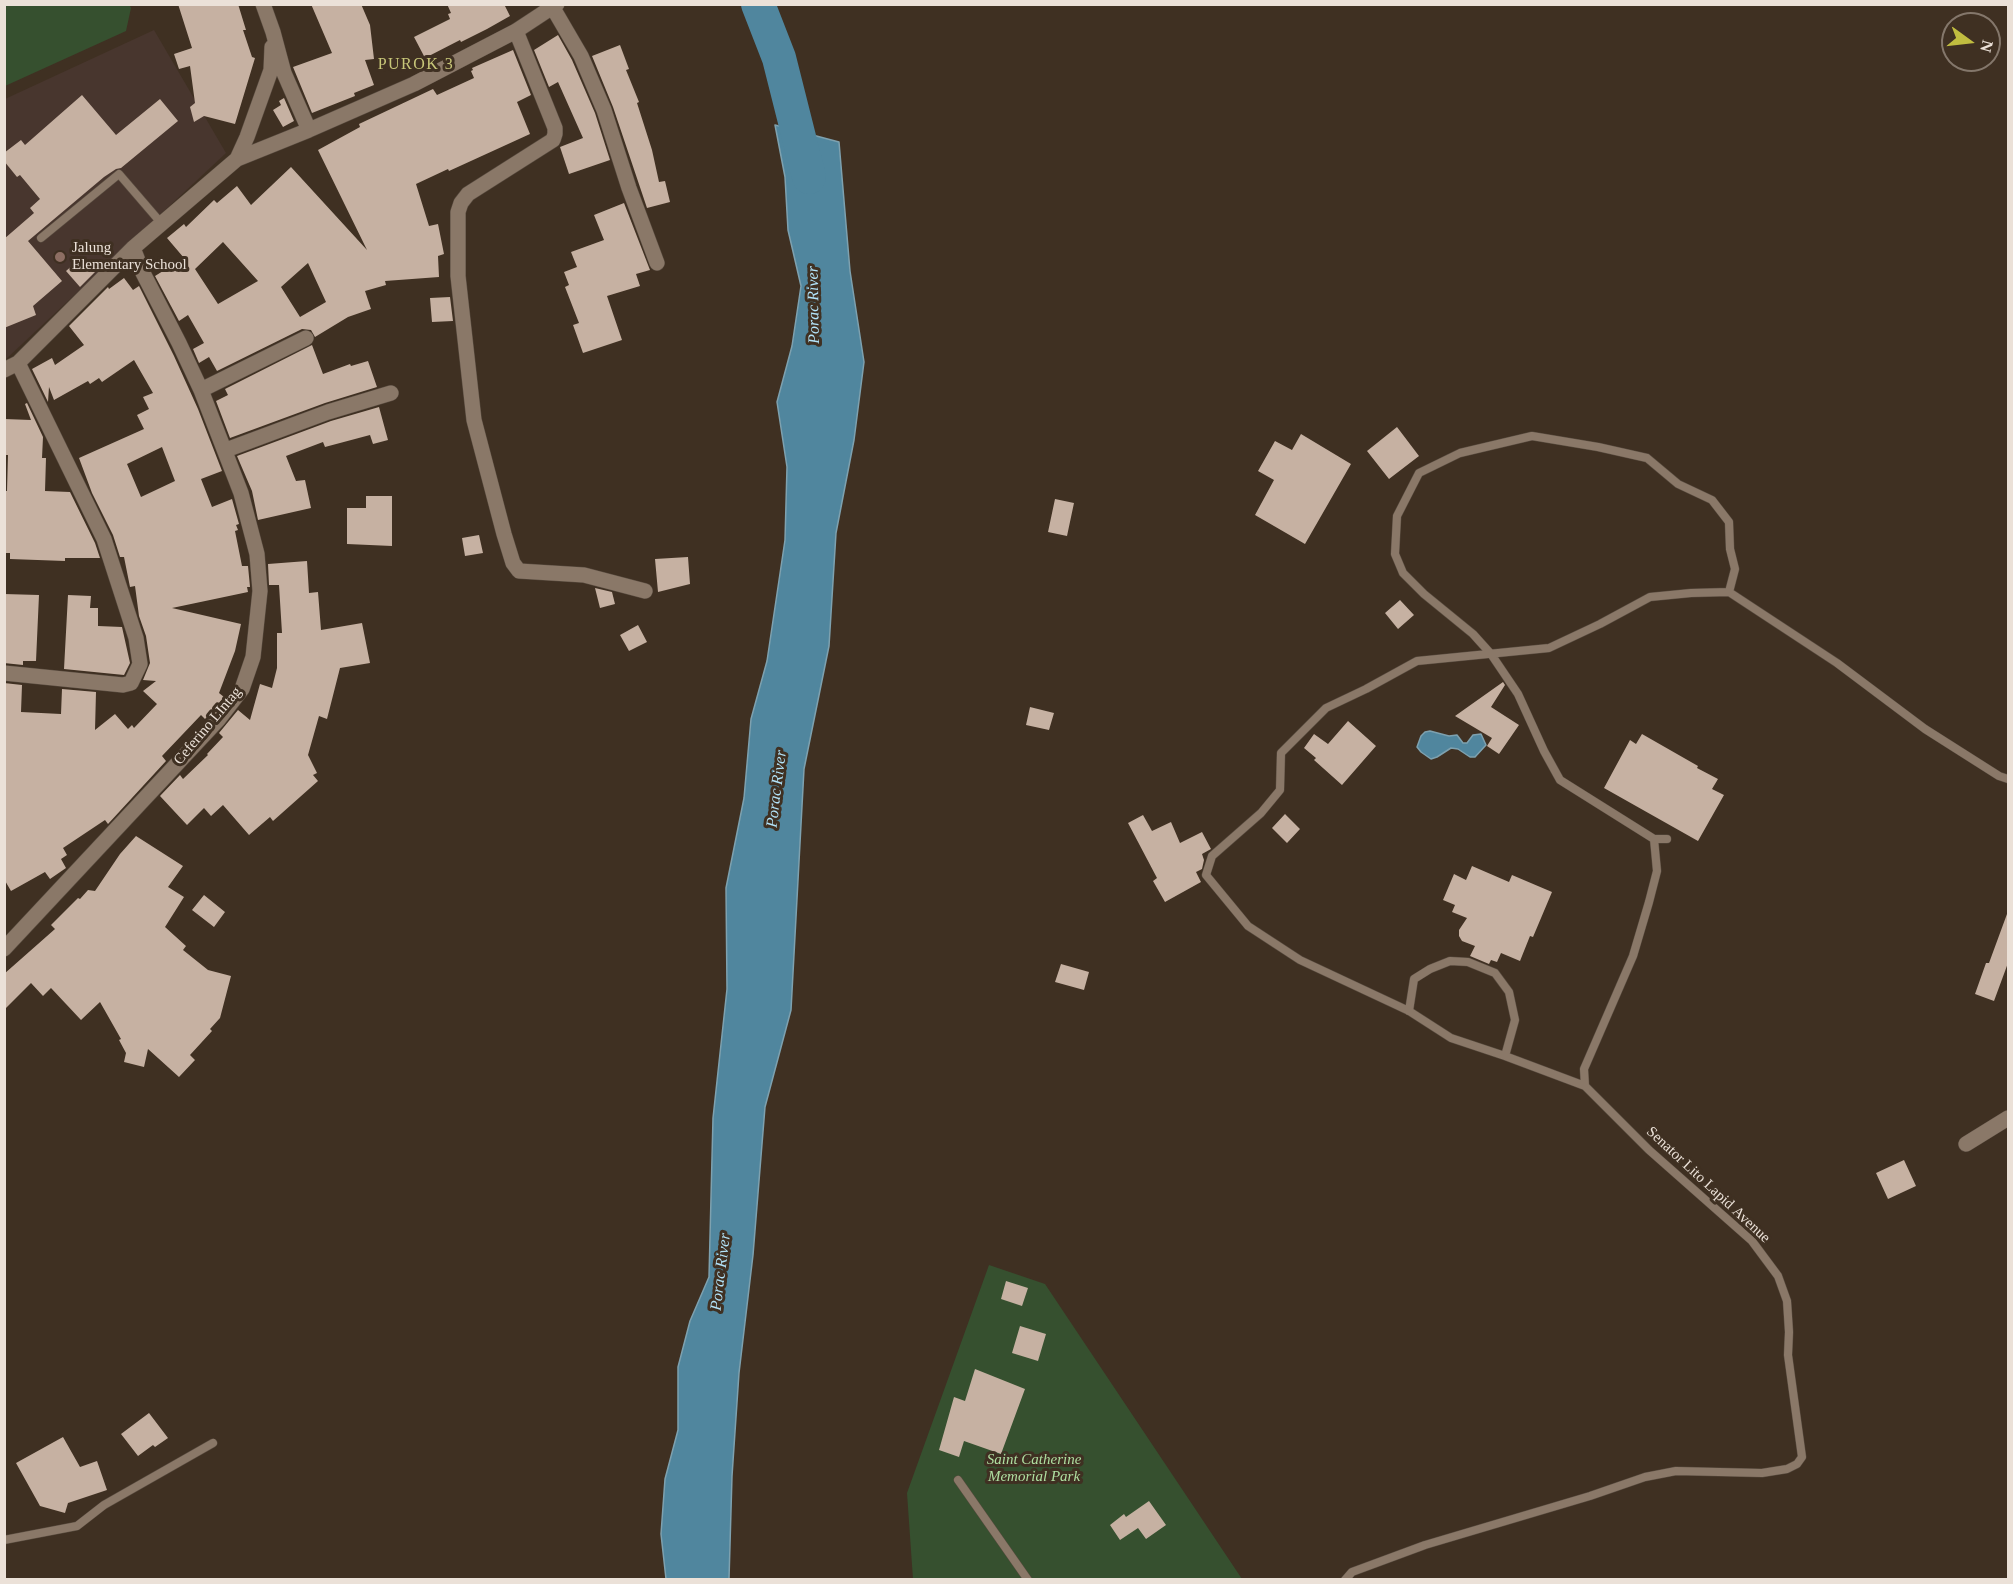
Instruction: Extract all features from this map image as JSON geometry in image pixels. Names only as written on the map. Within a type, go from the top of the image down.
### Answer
[{"type":"street","points":[[262,4],[273,32],[284,73],[309,130]]},
{"type":"street","points":[[4,672],[123,685],[131,682],[140,664],[136,638],[104,540],[11,367],[133,248],[237,159],[414,84],[516,31],[555,6],[604,110],[629,188],[657,263]]},
{"type":"street","points":[[516,31],[555,128],[555,134],[553,140],[468,194],[458,212],[458,276],[474,420],[504,534],[513,563],[519,571],[584,575],[645,591]]},
{"type":"street","points":[[237,159],[271,70],[273,32]]},
{"type":"street","name":"Ceferino LIntag","points":[[4,949],[210,729],[242,689],[253,657],[260,591],[257,554],[241,493],[201,390],[179,342],[142,273],[133,248]]},
{"type":"street","points":[[201,390],[306,338]]},
{"type":"street","points":[[225,450],[328,412],[391,393]]},
{"type":"street","points":[[1966,1144],[2008,1118]]},
{"type":"lane","points":[[41,238],[119,174],[162,224]]},
{"type":"lane","points":[[1667,839],[1654,839],[1560,780],[1518,694],[1491,654],[1473,634],[1424,594],[1403,573],[1395,554],[1397,516],[1419,472],[1460,453],[1532,436],[1563,440],[1647,458],[1678,484],[1712,500],[1729,522],[1730,549],[1735,569],[1729,592]]},
{"type":"lane","points":[[1491,654],[1549,648],[1650,597],[1729,592],[1837,663],[1925,729],[1999,776],[2008,779]]},
{"type":"lane","name":"Senator Lito Lapid Avenue","points":[[1345,1580],[1352,1572],[1425,1545],[1590,1496],[1645,1477],[1676,1471],[1762,1473],[1787,1469],[1797,1464],[1802,1457],[1788,1355],[1787,1301],[1778,1276],[1752,1241],[1649,1150],[1585,1086],[1451,1038],[1409,1011],[1300,960],[1248,926],[1206,875],[1212,856],[1261,813],[1280,790],[1281,753],[1326,708],[1366,690],[1417,661],[1491,654]]},
{"type":"lane","points":[[1585,1086],[1584,1070],[1633,956],[1649,902],[1657,871],[1654,839]]},
{"type":"lane","points":[[1409,1011],[1414,979],[1430,969],[1450,961],[1468,962],[1495,973],[1509,992],[1515,1020],[1505,1056]]},
{"type":"lane","points":[[4,1540],[77,1526],[104,1505],[213,1443]]},
{"type":"lane","points":[[958,1480],[1028,1580]]},
{"type":"shaded area","name":"Jalung Elementary School","points":[[154,30],[226,153],[5,360],[5,99]]},
{"type":"green space","points":[[129,4],[131,8],[126,31],[5,86],[5,5]]},
{"type":"green space","name":"Saint Catherine Memorial Park","points":[[989,1265],[1045,1284],[1242,1579],[913,1579],[907,1493]]},
{"type":"water","points":[[775,125],[839,142],[850,271],[864,362],[854,440],[836,533],[829,646],[804,769],[791,1010],[765,1107],[753,1255],[739,1373],[732,1476],[729,1579],[666,1579],[661,1534],[665,1479],[678,1430],[678,1367],[690,1321],[709,1277],[713,1118],[727,989],[726,888],[744,798],[751,719],[767,661],[785,540],[787,467],[777,402],[792,346],[801,286],[788,230],[785,177]]},
{"type":"water","points":[[1430,731],[1449,736],[1457,735],[1463,743],[1467,743],[1473,735],[1481,734],[1486,745],[1475,757],[1451,748],[1431,759],[1417,747],[1421,736]]},
{"type":"building","points":[[178,4],[238,4],[246,30],[243,30],[252,57],[255,58],[235,124],[204,116],[194,122],[190,107],[195,103],[190,66],[179,69],[174,54],[192,48]]},
{"type":"building","points":[[311,4],[361,4],[370,25],[374,59],[365,60],[374,85],[354,93],[355,96],[312,113],[293,67],[332,53]]},
{"type":"building","points":[[447,4],[504,4],[510,16],[425,58],[414,37],[450,19],[448,14],[451,13]]},
{"type":"building","points":[[558,35],[572,60],[595,113],[610,160],[569,174],[560,147],[583,138],[558,82],[549,87],[534,50]]},
{"type":"building","points":[[620,45],[629,69],[626,70],[639,102],[637,103],[652,150],[659,182],[665,181],[670,202],[647,208],[613,107],[592,56]]},
{"type":"building","points":[[513,50],[531,95],[517,102],[530,134],[416,184],[429,226],[438,224],[444,254],[438,256],[439,277],[385,281],[386,285],[365,291],[371,309],[348,317],[315,337],[311,330],[302,329],[217,371],[209,357],[199,363],[193,349],[204,343],[188,315],[179,321],[155,276],[184,258],[167,238],[184,224],[186,227],[214,200],[217,203],[237,186],[251,205],[291,167],[367,250],[318,150],[360,127],[359,124],[433,89],[437,95],[474,78],[472,68]],"holes":[[[223,242],[258,281],[218,304],[195,269]],[[308,263],[326,302],[300,317],[281,287]]]},
{"type":"building","points":[[82,95],[116,135],[160,99],[178,121],[121,168],[104,177],[28,241],[62,281],[33,306],[36,315],[4,328],[4,239],[34,213],[30,208],[40,199],[20,175],[17,177],[4,161],[4,153],[21,140],[25,145]]},
{"type":"building","points":[[284,98],[294,121],[283,127],[273,110],[281,105],[279,101]]},
{"type":"building","points":[[624,203],[650,270],[636,274],[640,286],[607,296],[622,340],[583,353],[573,325],[579,323],[565,287],[569,285],[564,272],[577,267],[571,252],[604,240],[594,215]]},
{"type":"building","points":[[82,257],[95,272],[80,287],[66,271]]},
{"type":"building","points":[[124,278],[133,290],[139,286],[174,356],[222,471],[201,479],[212,507],[232,499],[239,524],[236,525],[238,530],[235,531],[242,566],[248,566],[250,587],[247,587],[248,592],[172,608],[241,624],[235,651],[219,693],[224,697],[205,719],[201,715],[162,756],[166,761],[108,824],[105,820],[63,848],[67,855],[61,859],[66,868],[50,879],[45,872],[11,891],[4,879],[4,683],[22,685],[21,712],[61,714],[62,689],[96,692],[95,730],[115,714],[128,729],[132,725],[134,728],[157,704],[143,691],[156,681],[143,680],[150,663],[146,636],[139,616],[135,586],[130,587],[124,557],[120,557],[113,535],[92,493],[79,458],[144,429],[137,415],[149,409],[143,397],[153,393],[134,360],[102,382],[99,378],[90,384],[88,381],[54,400],[49,387],[48,402],[32,369],[52,358],[55,365],[84,345],[69,326],[108,287],[109,289]],"holes":[[[162,447],[175,481],[141,497],[127,464]]]},
{"type":"building","points":[[450,297],[453,321],[432,322],[430,298]]},
{"type":"building","points":[[312,345],[323,374],[350,364],[351,366],[368,361],[377,387],[325,403],[230,438],[216,401],[228,395],[225,389]]},
{"type":"building","points":[[27,403],[43,437],[42,458],[46,458],[45,491],[70,492],[100,558],[65,558],[65,561],[10,559],[10,553],[4,553],[4,491],[7,491],[8,455],[4,455],[4,419],[31,420],[25,404]]},
{"type":"building","points":[[379,407],[388,440],[373,444],[370,435],[325,447],[323,442],[286,456],[296,481],[305,480],[311,508],[258,520],[252,491],[237,456],[331,421]]},
{"type":"building","points":[[1397,427],[1419,456],[1389,479],[1367,451]]},
{"type":"building","points":[[1301,434],[1351,464],[1305,544],[1255,515],[1274,480],[1258,471],[1275,441],[1292,450]]},
{"type":"building","points":[[366,496],[392,496],[392,546],[347,544],[347,508],[366,508]]},
{"type":"building","points":[[1055,499],[1074,503],[1067,536],[1048,532]]},
{"type":"building","points":[[479,535],[483,553],[465,556],[462,538]]},
{"type":"building","points":[[688,557],[690,584],[658,592],[655,559]]},
{"type":"building","points":[[307,561],[309,593],[318,592],[321,630],[362,623],[370,663],[340,668],[327,719],[319,716],[308,755],[317,773],[313,775],[318,781],[273,821],[270,817],[249,835],[223,805],[211,816],[204,808],[187,825],[160,796],[180,775],[183,779],[208,755],[223,737],[219,733],[238,710],[250,720],[260,684],[272,688],[277,668],[277,633],[282,633],[279,585],[269,585],[268,564]]},
{"type":"building","points":[[595,588],[612,592],[615,604],[600,608]]},
{"type":"building","points":[[4,594],[39,595],[36,661],[23,661],[23,665],[4,663]]},
{"type":"building","points":[[68,595],[91,596],[90,608],[98,608],[98,626],[122,627],[130,663],[124,675],[64,669]]},
{"type":"building","points":[[1400,600],[1414,615],[1398,629],[1385,613]]},
{"type":"building","points":[[638,625],[647,642],[629,651],[620,635]]},
{"type":"building","points":[[1503,682],[1505,685],[1491,707],[1519,725],[1499,754],[1487,746],[1492,738],[1455,716]]},
{"type":"building","points":[[1030,707],[1054,713],[1049,730],[1026,725]]},
{"type":"building","points":[[1348,721],[1376,746],[1342,785],[1304,748],[1314,734],[1328,744]]},
{"type":"building","points":[[1642,734],[1718,779],[1712,789],[1724,795],[1698,841],[1604,788],[1630,740],[1636,744]]},
{"type":"building","points":[[1285,814],[1300,829],[1287,843],[1272,828]]},
{"type":"building","points":[[1143,815],[1152,831],[1171,822],[1180,843],[1202,832],[1211,849],[1202,854],[1204,860],[1202,869],[1196,872],[1201,882],[1165,902],[1153,881],[1157,878],[1128,823]]},
{"type":"building","points":[[136,836],[183,866],[168,887],[184,897],[165,927],[186,946],[183,950],[208,970],[231,976],[220,1018],[210,1029],[212,1031],[190,1055],[195,1060],[179,1077],[148,1049],[144,1067],[124,1062],[126,1053],[119,1040],[121,1039],[100,1002],[81,1020],[51,988],[43,996],[31,983],[4,1010],[4,974],[55,929],[51,925],[78,898],[80,899],[88,890],[95,891],[120,854]]},
{"type":"building","points":[[1472,866],[1509,882],[1512,875],[1552,892],[1520,961],[1501,953],[1497,962],[1491,960],[1489,964],[1470,956],[1475,946],[1462,941],[1459,936],[1459,930],[1467,918],[1452,912],[1455,905],[1443,900],[1454,874],[1466,880]]},
{"type":"building","points":[[204,895],[225,912],[214,927],[192,910]]},
{"type":"building","points":[[2007,914],[2008,963],[1994,1001],[1975,994]]},
{"type":"building","points":[[1061,964],[1089,972],[1084,990],[1055,982]]},
{"type":"building","points":[[1904,1160],[1916,1186],[1888,1199],[1876,1173]]},
{"type":"building","points":[[1006,1281],[1028,1288],[1022,1306],[1001,1299]]},
{"type":"building","points":[[1020,1326],[1046,1334],[1038,1361],[1012,1353]]},
{"type":"building","points":[[975,1369],[1025,1389],[1001,1454],[964,1441],[959,1457],[939,1450],[954,1397],[965,1401]]},
{"type":"building","points":[[149,1413],[168,1438],[138,1456],[121,1434]]},
{"type":"building","points":[[63,1437],[80,1467],[97,1461],[107,1490],[68,1503],[65,1513],[40,1506],[16,1463]]},
{"type":"building","points":[[1149,1501],[1166,1525],[1146,1539],[1138,1528],[1120,1540],[1110,1525],[1124,1514],[1126,1517]]},
{"type":"waterway","name":"Porac River","points":[[758,4],[779,58],[809,177]]},
{"type":"place","name":"Jalung Elementary School","points":[[60,257]]},
{"type":"district","name":"PUROK 3","points":[[416,65]]}]
